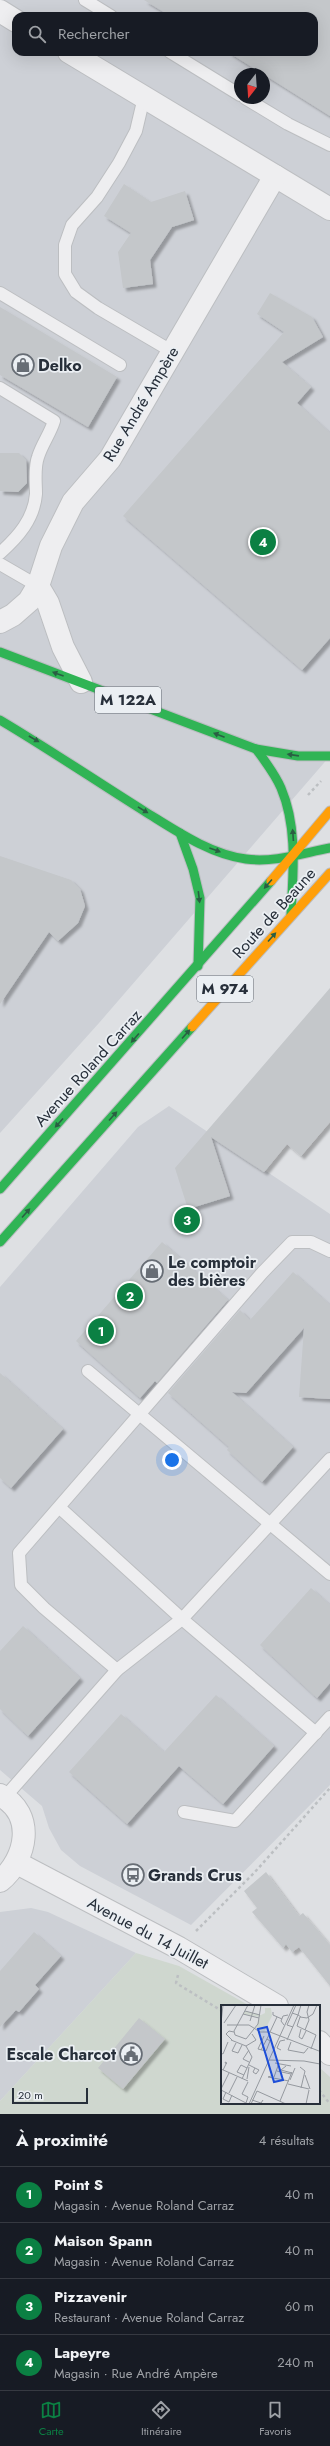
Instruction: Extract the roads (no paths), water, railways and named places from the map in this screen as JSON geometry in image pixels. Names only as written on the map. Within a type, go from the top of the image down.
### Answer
[{"type":"main road","name":"M 122A","points":[[0,652],[256,749],[298,756],[330,756]]},
{"type":"main road","points":[[0,720],[37,741],[180,833],[209,848],[235,857],[270,858],[330,848]]},
{"type":"main road","points":[[256,749],[280,786],[291,815],[293,855],[291,916]]},
{"type":"main road","name":"Route de Beaune","points":[[198,966],[330,811]]},
{"type":"main road","points":[[180,833],[193,869],[200,898],[198,966]]},
{"type":"main road","name":"Route de Beaune","points":[[0,1242],[330,873]]},
{"type":"main road","name":"Avenue Roland Carraz","points":[[0,1188],[198,966]]},
{"type":"street","points":[[0,11],[12,18]]},
{"type":"street","points":[[75,56],[330,209]]},
{"type":"street","name":"Rue André Ampère","points":[[0,622],[13,615],[29,600],[38,586],[51,546],[73,502],[110,459],[276,176]]},
{"type":"street","points":[[38,586],[48,603],[63,647],[81,682]]},
{"type":"street","points":[[0,1881],[17,1864],[23,1850],[24,1835],[21,1821],[15,1808],[2,1796]]},
{"type":"street","name":"Avenue du 14 Juillet","points":[[17,1864],[179,1948],[275,2005]]},
{"type":"street","points":[[320,2043],[330,2054]]},
{"type":"lane","points":[[85,0],[104,12]]},
{"type":"lane","points":[[177,56],[234,91]]},
{"type":"lane","points":[[144,97],[136,130],[119,163],[97,197],[72,225],[65,245],[65,274],[76,292],[98,308],[173,352]]},
{"type":"lane","points":[[255,104],[288,124],[330,145]]},
{"type":"lane","points":[[0,293],[120,365]]},
{"type":"lane","points":[[0,388],[54,421],[49,436],[38,457],[36,496],[32,514],[20,534],[0,552]]},
{"type":"lane","points":[[0,564],[38,586]]},
{"type":"lane","points":[[117,1670],[44,1608],[21,1585],[19,1553],[60,1508],[262,1273],[292,1242],[311,1242],[330,1251]]},
{"type":"lane","points":[[88,1371],[330,1574]]},
{"type":"lane","points":[[2,1796],[117,1670],[182,1619],[330,1458]]},
{"type":"lane","points":[[60,1508],[182,1619],[316,1733]]},
{"type":"lane","points":[[184,1812],[235,1821],[330,1717]]},
{"type":"place","name":"Delko","points":[[23,365]]},
{"type":"place","name":"Lapeyre","points":[[263,542]]},
{"type":"place","name":"Pizzavenir","points":[[187,1220]]},
{"type":"place","name":"Le comptoir des bières","points":[[152,1271]]},
{"type":"place","name":"Maison Spann","points":[[130,1296]]},
{"type":"place","name":"Point S","points":[[101,1331]]},
{"type":"place","name":"Grands Crus","points":[[133,1875]]},
{"type":"place","name":"Escale Charcot","points":[[131,2054]]}]
